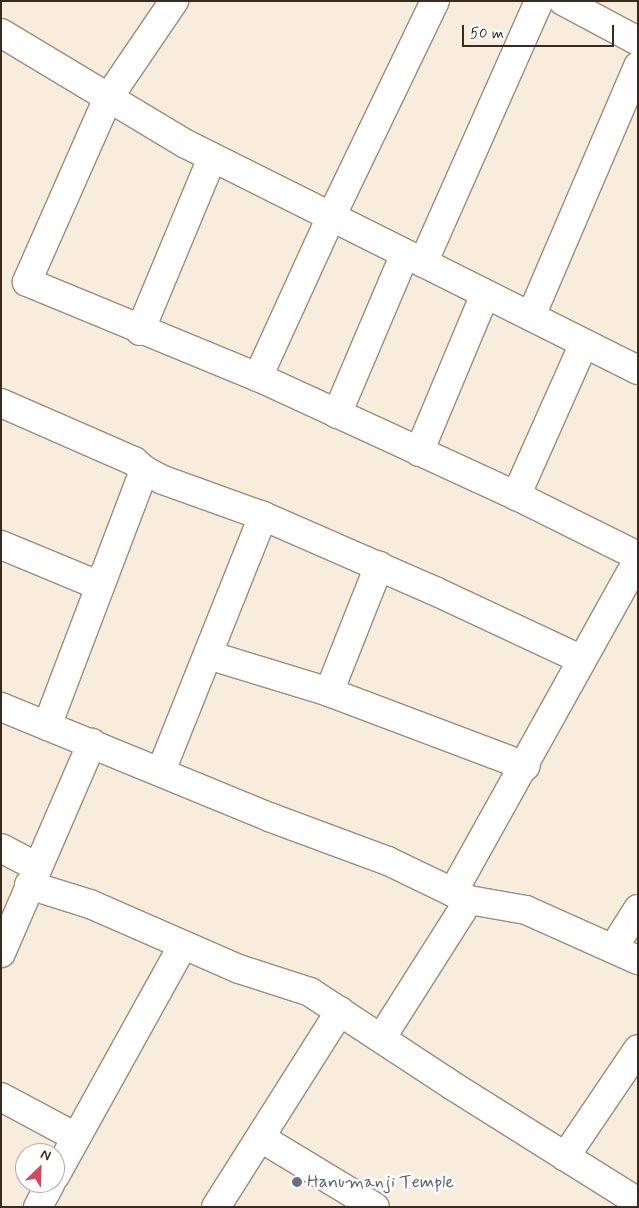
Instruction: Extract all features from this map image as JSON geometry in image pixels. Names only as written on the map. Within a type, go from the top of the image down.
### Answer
[{"type":"street","points":[[174,1],[108,98],[28,282],[140,331],[258,377],[516,496],[638,557],[524,766],[461,896],[382,1037]]},
{"type":"street","points":[[258,377],[331,217],[435,1]]},
{"type":"street","points":[[338,414],[539,1]]},
{"type":"street","points":[[563,1],[638,41]]},
{"type":"street","points":[[2,36],[212,158],[638,370]]},
{"type":"street","points":[[530,316],[638,66]]},
{"type":"street","points":[[140,331],[212,158]]},
{"type":"street","points":[[419,452],[485,294]]},
{"type":"street","points":[[516,496],[584,343]]},
{"type":"street","points":[[1,403],[134,461],[144,470],[264,516],[379,566],[582,660]]},
{"type":"street","points":[[47,726],[144,470]]},
{"type":"street","points":[[161,771],[264,516]]},
{"type":"street","points":[[1,545],[100,586]]},
{"type":"street","points":[[329,692],[379,566]]},
{"type":"street","points":[[208,655],[329,692],[524,766]]},
{"type":"street","points":[[1,707],[161,771],[269,817],[388,861],[461,896],[526,910],[614,947],[638,960]]},
{"type":"street","points":[[5,936],[92,743]]},
{"type":"street","points":[[1,848],[33,876],[90,904],[239,969],[310,992],[638,1202]]},
{"type":"street","points":[[614,947],[638,909]]},
{"type":"street","points":[[65,1157],[183,945]]},
{"type":"street","points":[[223,1204],[261,1138],[340,1010]]},
{"type":"street","points":[[565,1157],[638,1049]]},
{"type":"street","points":[[1,1098],[76,1137]]},
{"type":"street","points":[[261,1138],[375,1207]]},
{"type":"street","points":[[38,1207],[46,1193]]},
{"type":"place","name":"Hanumanji Temple","points":[[297,1182]]}]
